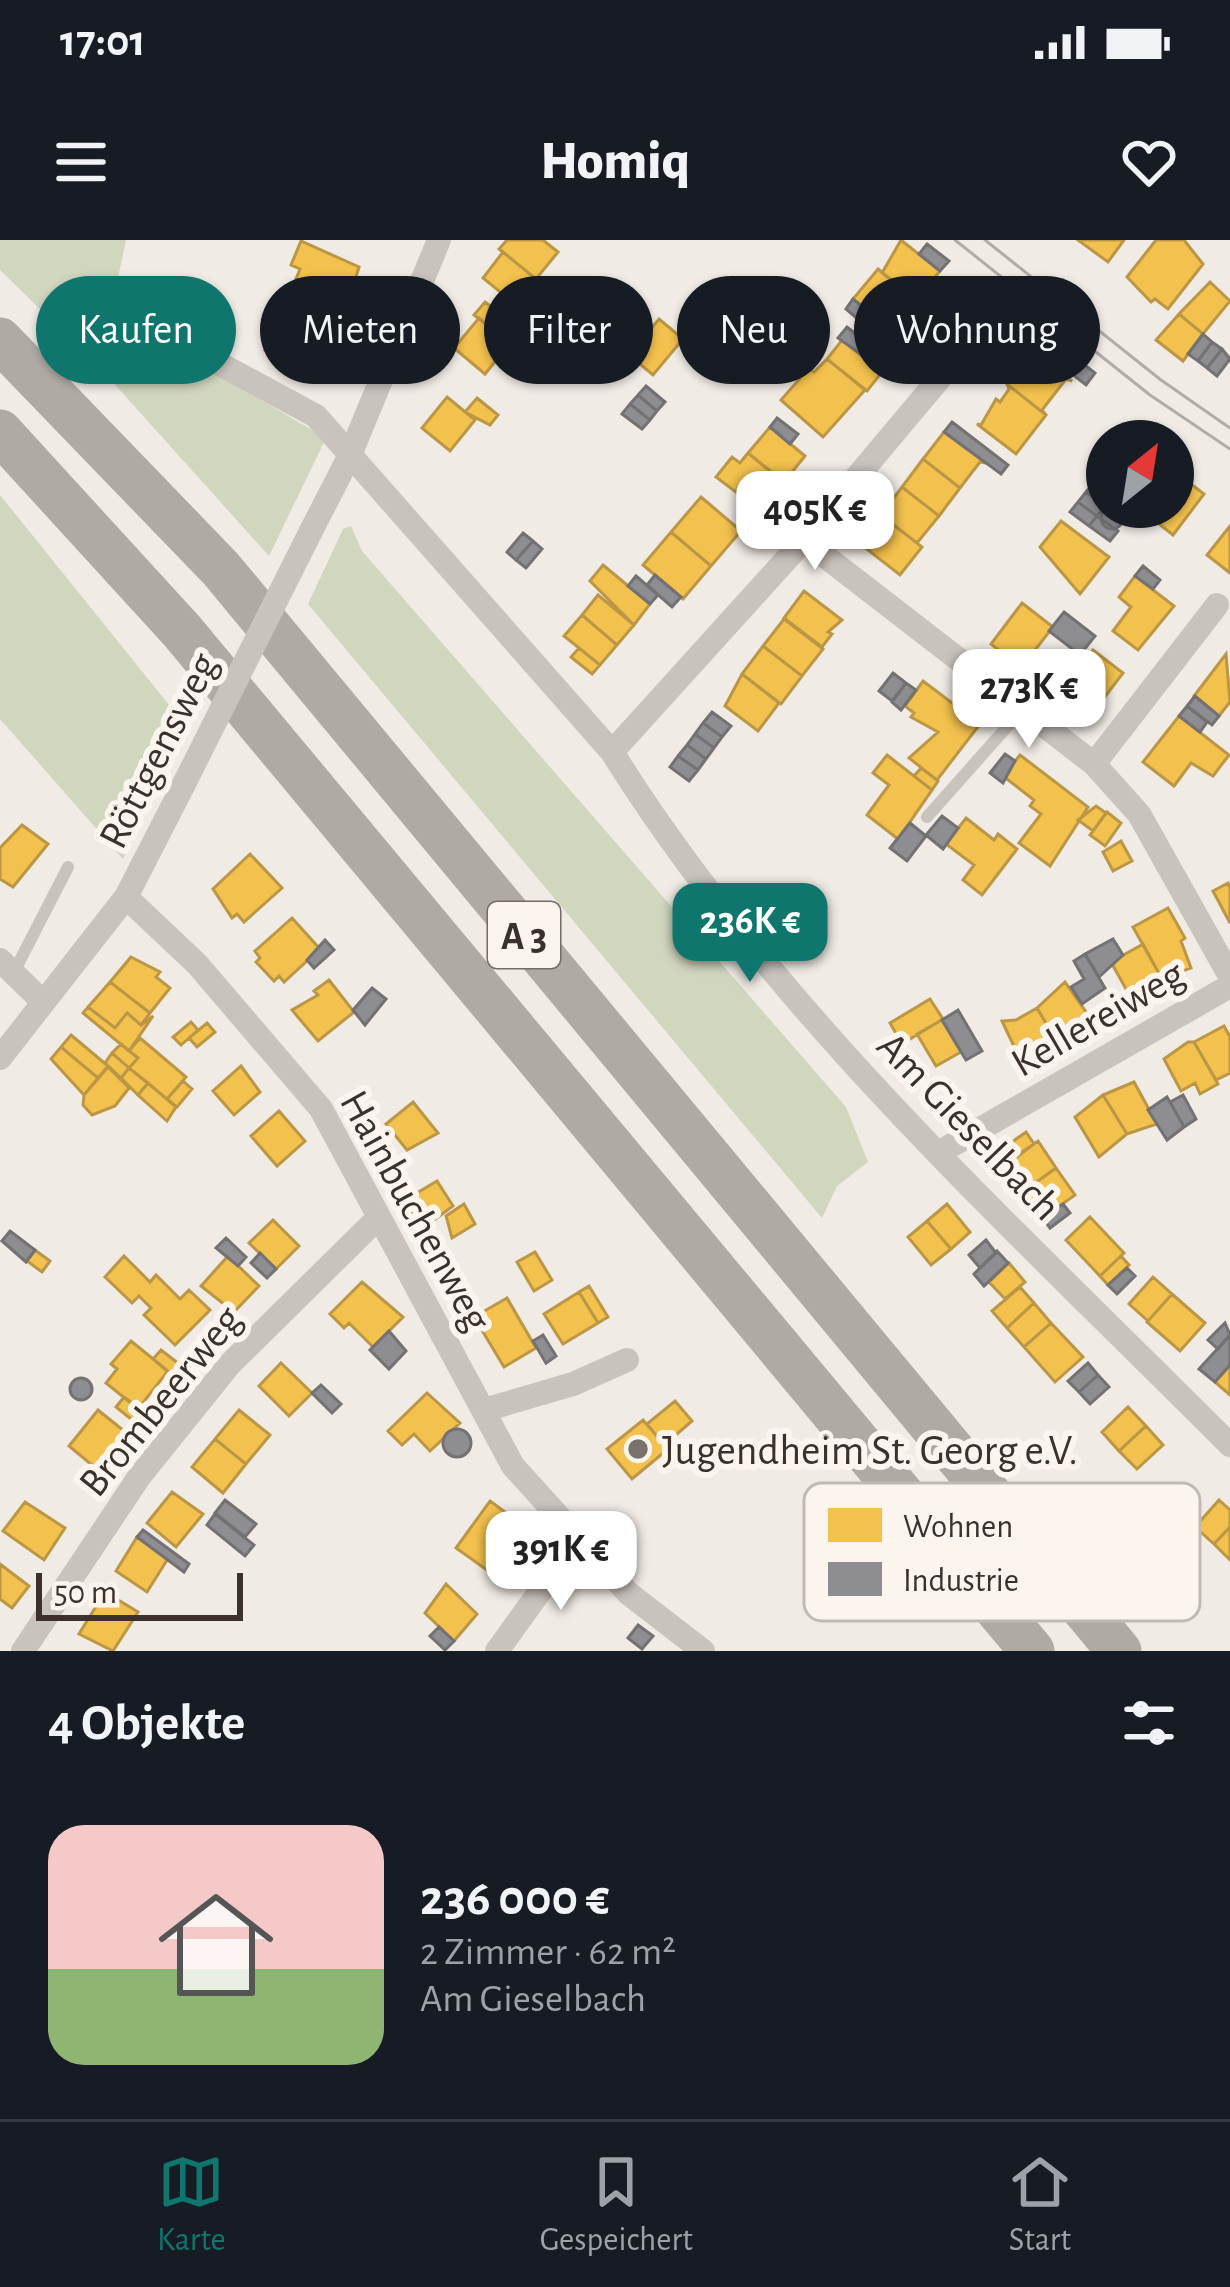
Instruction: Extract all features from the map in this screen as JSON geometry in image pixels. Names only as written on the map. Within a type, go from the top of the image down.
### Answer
[{"type":"highway","name":"A 3","points":[[0,340],[235,586],[980,1483]]},
{"type":"highway","name":"A 3","points":[[0,432],[182,631],[892,1483]]},
{"type":"highway","name":"A 3","points":[[1007,1621],[1032,1651]]},
{"type":"highway","name":"A 3","points":[[1094,1621],[1119,1651]]},
{"type":"street","name":"Röttgensweg","points":[[0,1058],[126,897],[350,455],[439,240]]},
{"type":"street","points":[[236,373],[316,416],[350,455]]},
{"type":"street","points":[[612,752],[804,540],[935,384]]},
{"type":"street","name":"Am Gieselbach","points":[[350,455],[612,752],[646,807],[766,959],[940,1152],[1230,1444]]},
{"type":"street","points":[[804,540],[1094,764],[1139,814],[1230,981]]},
{"type":"street","points":[[1094,764],[1217,605]]},
{"type":"street","name":"Hainbuchenweg","points":[[126,897],[197,964],[321,1109],[513,1466],[628,1593],[703,1651]]},
{"type":"street","points":[[7,967],[42,1001]]},
{"type":"street","name":"Kellereiweg","points":[[940,1152],[1230,981]]},
{"type":"street","name":"Brombeerweg","points":[[23,1651],[139,1477],[230,1364],[379,1217]]},
{"type":"street","points":[[484,1410],[573,1384],[628,1360]]},
{"type":"street","points":[[497,1651],[577,1540]]},
{"type":"lane","points":[[927,818],[1023,709]]},
{"type":"lane","points":[[7,967],[68,867]]},
{"type":"green space","points":[[0,240],[126,240],[118,276],[36,276],[36,305],[0,270]]},
{"type":"green space","points":[[114,384],[233,384],[326,438],[269,556]]},
{"type":"green space","points":[[0,495],[186,726],[123,859],[0,719]]},
{"type":"green space","points":[[351,526],[362,551],[846,1107],[868,1162],[837,1186],[822,1218],[308,604],[343,529]]},
{"type":"building: Wohnen","points":[[507,240],[543,240],[558,252],[538,276],[532,276],[499,249]]},
{"type":"building: Wohnen","points":[[901,240],[940,271],[936,276],[882,273]]},
{"type":"building: Wohnen","points":[[1078,240],[1124,240],[1108,262]]},
{"type":"building: Wohnen","points":[[1156,240],[1184,240],[1203,264],[1168,309],[1155,299],[1151,302],[1127,277]]},
{"type":"building: Wohnen","points":[[301,241],[359,267],[356,276],[297,276],[300,269],[291,265]]},
{"type":"building: Wohnen","points":[[503,252],[532,276],[485,276]]},
{"type":"building: Wohnen","points":[[1210,282],[1230,301],[1203,334],[1179,314]]},
{"type":"building: Wohnen","points":[[484,303],[484,323],[474,315]]},
{"type":"building: Wohnen","points":[[1179,314],[1203,334],[1183,361],[1156,340]]},
{"type":"building: Wohnen","points":[[479,318],[484,322],[484,373],[460,353],[460,341]]},
{"type":"building: Wohnen","points":[[659,319],[677,334],[677,346],[653,375],[653,326]]},
{"type":"building: Wohnen","points":[[842,340],[854,350],[854,381],[830,361]]},
{"type":"building: Wohnen","points":[[830,361],[865,390],[823,437],[781,400],[795,384],[830,384]]},
{"type":"building: Wohnen","points":[[1007,384],[1062,384],[1042,410],[1046,415]]},
{"type":"building: Wohnen","points":[[1007,384],[1046,415],[1016,454],[977,424],[981,425],[996,399],[1000,402],[1009,389]]},
{"type":"building: Wohnen","points":[[447,397],[475,420],[450,451],[422,428]]},
{"type":"building: Wohnen","points":[[477,398],[498,415],[490,425],[465,412]]},
{"type":"building: Wohnen","points":[[770,427],[805,456],[784,482],[748,453]]},
{"type":"building: Wohnen","points":[[944,432],[986,463],[980,462],[960,488],[923,459]]},
{"type":"building: Wohnen","points":[[748,453],[784,483],[765,514],[716,477],[732,457],[740,463]]},
{"type":"building: Wohnen","points":[[923,459],[960,488],[939,516],[902,487]]},
{"type":"building: Wohnen","points":[[1194,486],[1204,494],[1194,507]]},
{"type":"building: Wohnen","points":[[902,487],[939,516],[917,543],[881,515]]},
{"type":"building: Wohnen","points":[[701,497],[741,531],[711,566],[671,532]]},
{"type":"building: Wohnen","points":[[881,515],[922,547],[900,575],[859,543]]},
{"type":"building: Wohnen","points":[[1061,521],[1109,557],[1080,594],[1040,547]]},
{"type":"building: Wohnen","points":[[1230,526],[1230,573],[1207,555]]},
{"type":"building: Wohnen","points":[[671,532],[711,566],[683,599],[643,565]]},
{"type":"building: Wohnen","points":[[603,565],[650,604],[634,625],[590,581]]},
{"type":"building: Wohnen","points":[[1135,576],[1174,606],[1138,650],[1113,631],[1131,607],[1119,597]]},
{"type":"building: Wohnen","points":[[804,591],[842,620],[828,632],[832,634],[822,647],[784,618]]},
{"type":"building: Wohnen","points":[[598,595],[634,625],[617,645],[582,615]]},
{"type":"building: Wohnen","points":[[1022,603],[1053,627],[1021,668],[991,644]]},
{"type":"building: Wohnen","points":[[582,615],[617,645],[600,665],[564,636]]},
{"type":"building: Wohnen","points":[[784,619],[823,649],[802,676],[763,646]]},
{"type":"building: Wohnen","points":[[763,646],[802,676],[781,704],[742,674]]},
{"type":"building: Wohnen","points":[[579,648],[600,665],[592,674],[571,657]]},
{"type":"building: Wohnen","points":[[1093,650],[1123,673],[1095,710],[1065,687]]},
{"type":"building: Wohnen","points":[[1226,654],[1230,702],[1219,716],[1194,696]]},
{"type":"building: Wohnen","points":[[742,674],[779,703],[758,731],[725,706]]},
{"type":"building: Wohnen","points":[[923,681],[980,724],[937,780],[909,758],[938,732],[911,717],[914,713],[905,706]]},
{"type":"building: Wohnen","points":[[1179,716],[1229,755],[1213,776],[1191,763],[1174,786],[1143,762]]},
{"type":"building: Wohnen","points":[[887,755],[932,790],[898,839],[867,815],[889,785],[873,773]]},
{"type":"building: Wohnen","points":[[1020,755],[1088,807],[1050,866],[1019,843],[1041,814],[1030,806],[1034,800],[1003,776]]},
{"type":"building: Wohnen","points":[[921,768],[938,781],[932,790],[914,776]]},
{"type":"building: Wohnen","points":[[1096,806],[1106,813],[1093,831],[1078,820]]},
{"type":"building: Wohnen","points":[[1107,812],[1121,823],[1105,846],[1090,835]]},
{"type":"building: Wohnen","points":[[966,818],[994,840],[998,834],[1017,849],[982,895],[963,880],[974,865],[946,844]]},
{"type":"building: Wohnen","points":[[22,825],[48,844],[13,887],[0,879],[0,848]]},
{"type":"building: Wohnen","points":[[1121,841],[1132,861],[1113,871],[1103,852]]},
{"type":"building: Wohnen","points":[[250,854],[282,888],[244,922],[237,914],[232,918],[213,889]]},
{"type":"building: Wohnen","points":[[1228,883],[1230,888],[1230,923],[1213,891]]},
{"type":"building: Wohnen","points":[[1168,908],[1185,938],[1181,941],[1191,968],[1162,979],[1133,927]]},
{"type":"building: Wohnen","points":[[292,918],[320,949],[284,982],[279,976],[274,981],[256,962],[260,958],[255,951]]},
{"type":"building: Wohnen","points":[[1143,944],[1162,979],[1131,998],[1111,962]]},
{"type":"building: Wohnen","points":[[131,957],[160,972],[156,977],[170,988],[150,1013],[110,982]]},
{"type":"building: Wohnen","points":[[329,980],[354,1012],[318,1041],[292,1010],[318,995],[314,991]]},
{"type":"building: Wohnen","points":[[110,982],[150,1013],[141,1025],[127,1013],[115,1028],[88,1007]]},
{"type":"building: Wohnen","points":[[1065,982],[1091,1019],[1056,1040],[1037,1008]]},
{"type":"building: Wohnen","points":[[930,999],[943,1019],[902,1044],[890,1023]]},
{"type":"building: Wohnen","points":[[88,1007],[115,1028],[127,1013],[141,1025],[153,1016],[129,1051],[83,1013]]},
{"type":"building: Wohnen","points":[[1037,1008],[1056,1040],[1021,1061],[1002,1021],[1016,1020]]},
{"type":"building: Wohnen","points":[[942,1020],[961,1052],[936,1066],[917,1034]]},
{"type":"building: Wohnen","points":[[191,1022],[198,1030],[181,1045],[173,1037]]},
{"type":"building: Wohnen","points":[[207,1023],[215,1032],[197,1047],[189,1038]]},
{"type":"building: Wohnen","points":[[1224,1026],[1230,1037],[1230,1073],[1216,1080],[1194,1042]]},
{"type":"building: Wohnen","points":[[71,1035],[108,1066],[98,1078],[61,1047]]},
{"type":"building: Wohnen","points":[[140,1038],[186,1077],[167,1099],[129,1068],[138,1058],[129,1051]]},
{"type":"building: Wohnen","points":[[1194,1042],[1218,1084],[1200,1094],[1195,1083],[1181,1091],[1164,1059]]},
{"type":"building: Wohnen","points":[[121,1044],[138,1058],[129,1068],[112,1053]]},
{"type":"building: Wohnen","points":[[61,1047],[98,1078],[84,1095],[51,1059]]},
{"type":"building: Wohnen","points":[[112,1053],[129,1068],[121,1078],[105,1063]]},
{"type":"building: Wohnen","points":[[241,1066],[260,1092],[234,1115],[213,1091]]},
{"type":"building: Wohnen","points":[[108,1067],[129,1088],[115,1106],[92,1115],[83,1105],[84,1095]]},
{"type":"building: Wohnen","points":[[129,1068],[148,1083],[138,1095],[121,1078]]},
{"type":"building: Wohnen","points":[[183,1081],[192,1089],[177,1107],[167,1099]]},
{"type":"building: Wohnen","points":[[1134,1082],[1157,1124],[1127,1134],[1103,1095]]},
{"type":"building: Wohnen","points":[[148,1083],[176,1107],[167,1121],[138,1095]]},
{"type":"building: Wohnen","points":[[1103,1095],[1127,1134],[1099,1157],[1075,1117]]},
{"type":"building: Wohnen","points":[[413,1102],[438,1133],[407,1150],[386,1124]]},
{"type":"building: Wohnen","points":[[279,1111],[305,1141],[277,1166],[251,1136]]},
{"type":"building: Wohnen","points":[[1026,1132],[1034,1144],[1004,1167],[995,1154]]},
{"type":"building: Wohnen","points":[[1038,1141],[1056,1168],[1024,1191],[1005,1164]]},
{"type":"building: Wohnen","points":[[1056,1168],[1075,1195],[1043,1218],[1024,1191]]},
{"type":"building: Wohnen","points":[[437,1181],[453,1206],[422,1229],[405,1200]]},
{"type":"building: Wohnen","points":[[464,1204],[475,1224],[452,1238],[446,1216]]},
{"type":"building: Wohnen","points":[[947,1204],[970,1232],[951,1249],[927,1221]]},
{"type":"building: Wohnen","points":[[1090,1217],[1124,1253],[1100,1276],[1066,1240]]},
{"type":"building: Wohnen","points":[[273,1220],[299,1246],[276,1269],[249,1243]]},
{"type":"building: Wohnen","points":[[927,1221],[951,1249],[931,1265],[908,1237]]},
{"type":"building: Wohnen","points":[[35,1250],[50,1261],[42,1272],[27,1261]]},
{"type":"building: Wohnen","points":[[535,1252],[552,1280],[534,1291],[517,1262]]},
{"type":"building: Wohnen","points":[[124,1256],[150,1282],[156,1275],[180,1299],[189,1290],[210,1310],[175,1345],[144,1315],[151,1308],[139,1296],[132,1303],[105,1277]]},
{"type":"building: Wohnen","points":[[228,1256],[259,1286],[234,1312],[201,1286]]},
{"type":"building: Wohnen","points":[[1121,1256],[1129,1265],[1108,1285],[1100,1276]]},
{"type":"building: Wohnen","points":[[1009,1263],[1025,1282],[1005,1299],[989,1282]]},
{"type":"building: Wohnen","points":[[1153,1277],[1172,1294],[1148,1321],[1129,1304]]},
{"type":"building: Wohnen","points":[[362,1282],[403,1317],[373,1347],[349,1323],[344,1328],[330,1314]]},
{"type":"building: Wohnen","points":[[589,1286],[608,1317],[598,1323],[579,1292]]},
{"type":"building: Wohnen","points":[[1020,1287],[1034,1303],[1007,1328],[992,1311]]},
{"type":"building: Wohnen","points":[[579,1292],[598,1323],[563,1344],[544,1314]]},
{"type":"building: Wohnen","points":[[1172,1294],[1205,1323],[1180,1351],[1147,1322]]},
{"type":"building: Wohnen","points":[[507,1298],[536,1348],[504,1367],[474,1317]]},
{"type":"building: Wohnen","points":[[1034,1303],[1051,1323],[1024,1347],[1007,1328]]},
{"type":"building: Wohnen","points":[[1051,1323],[1083,1357],[1055,1382],[1024,1347]]},
{"type":"building: Wohnen","points":[[131,1341],[168,1371],[138,1409],[106,1383],[117,1369],[111,1364]]},
{"type":"building: Wohnen","points":[[161,1350],[183,1367],[174,1377],[153,1359]]},
{"type":"building: Wohnen","points":[[281,1363],[312,1393],[289,1416],[259,1386]]},
{"type":"building: Wohnen","points":[[1230,1365],[1230,1395],[1215,1382]]},
{"type":"building: Wohnen","points":[[427,1393],[460,1423],[430,1451],[414,1434],[402,1445],[388,1431]]},
{"type":"building: Wohnen","points":[[124,1397],[146,1413],[137,1424],[116,1407]]},
{"type":"building: Wohnen","points":[[675,1401],[692,1421],[664,1445],[647,1424]]},
{"type":"building: Wohnen","points":[[1128,1407],[1146,1426],[1119,1451],[1102,1432]]},
{"type":"building: Wohnen","points":[[98,1410],[129,1435],[99,1471],[69,1446]]},
{"type":"building: Wohnen","points":[[239,1410],[270,1435],[246,1464],[215,1439]]},
{"type":"building: Wohnen","name":"Jugendheim St. Georg e.V.","points":[[643,1420],[668,1449],[632,1479],[607,1449]]},
{"type":"building: Wohnen","points":[[1146,1426],[1163,1445],[1137,1469],[1119,1451]]},
{"type":"building: Wohnen","points":[[215,1439],[246,1464],[223,1493],[192,1467]]},
{"type":"building: Wohnen","points":[[172,1492],[203,1514],[176,1547],[147,1523]]},
{"type":"building: Wohnen","points":[[1219,1500],[1230,1510],[1230,1527],[1214,1544],[1200,1531],[1200,1521]]},
{"type":"building: Wohnen","points":[[490,1501],[539,1537],[505,1583],[456,1548]]},
{"type":"building: Wohnen","points":[[25,1502],[65,1528],[44,1560],[3,1531]]},
{"type":"building: Wohnen","points":[[1230,1527],[1230,1560],[1214,1544]]},
{"type":"building: Wohnen","points":[[137,1537],[169,1557],[147,1592],[116,1571]]},
{"type":"building: Wohnen","points":[[0,1564],[29,1586],[12,1608],[0,1599]]},
{"type":"building: Wohnen","points":[[446,1584],[477,1614],[454,1641],[425,1613]]},
{"type":"building: Wohnen","points":[[105,1592],[138,1612],[113,1651],[79,1634]]},
{"type":"building: Industrie","points":[[927,244],[949,261],[940,271],[919,254]]},
{"type":"building: Industrie","points":[[847,327],[854,332],[854,349],[838,338]]},
{"type":"building: Industrie","points":[[1203,334],[1212,342],[1198,361],[1188,354]]},
{"type":"building: Industrie","points":[[1212,342],[1222,349],[1207,368],[1198,361]]},
{"type":"building: Industrie","points":[[1222,349],[1230,359],[1217,376],[1207,368]]},
{"type":"building: Industrie","points":[[646,386],[665,402],[657,411],[638,395]]},
{"type":"building: Industrie","points":[[638,395],[657,411],[650,420],[630,404]]},
{"type":"building: Industrie","points":[[630,404],[650,420],[642,429],[622,414]]},
{"type":"building: Industrie","points":[[777,418],[798,434],[790,444],[770,427]]},
{"type":"building: Industrie","points":[[952,422],[1008,465],[1001,474],[944,432]]},
{"type":"building: Industrie","points":[[1078,502],[1086,508],[1086,524],[1070,512]]},
{"type":"building: Industrie","points":[[1092,528],[1118,531],[1110,541]]},
{"type":"building: Industrie","points":[[523,533],[533,541],[516,560],[507,552]]},
{"type":"building: Industrie","points":[[533,541],[542,549],[526,568],[516,560]]},
{"type":"building: Industrie","points":[[1143,566],[1160,580],[1153,589],[1135,576]]},
{"type":"building: Industrie","points":[[655,575],[681,597],[672,607],[647,585]]},
{"type":"building: Industrie","points":[[636,576],[658,595],[650,604],[628,586]]},
{"type":"building: Industrie","points":[[1064,612],[1095,636],[1080,655],[1049,631]]},
{"type":"building: Industrie","points":[[893,673],[906,683],[892,701],[879,691]]},
{"type":"building: Industrie","points":[[906,683],[916,690],[901,710],[892,702]]},
{"type":"building: Industrie","points":[[1195,696],[1219,716],[1212,725],[1187,706]]},
{"type":"building: Industrie","points":[[1187,706],[1207,722],[1200,732],[1179,716]]},
{"type":"building: Industrie","points":[[712,712],[731,726],[722,737],[703,723]]},
{"type":"building: Industrie","points":[[703,723],[722,737],[714,748],[695,734]]},
{"type":"building: Industrie","points":[[695,734],[714,748],[706,759],[687,745]]},
{"type":"building: Industrie","points":[[687,745],[706,759],[698,770],[678,756]]},
{"type":"building: Industrie","points":[[1005,754],[1015,761],[1003,783],[990,773]]},
{"type":"building: Industrie","points":[[678,756],[698,770],[689,781],[670,767]]},
{"type":"building: Industrie","points":[[942,816],[958,828],[943,849],[926,835]]},
{"type":"building: Industrie","points":[[910,823],[926,836],[907,861],[890,848]]},
{"type":"building: Industrie","points":[[1113,939],[1123,955],[1099,977],[1085,954]]},
{"type":"building: Industrie","points":[[325,940],[334,950],[314,968],[307,960]]},
{"type":"building: Industrie","points":[[1085,954],[1105,988],[1082,1004],[1071,987],[1084,979],[1074,961]]},
{"type":"building: Industrie","points":[[372,988],[386,999],[365,1025],[353,1010]]},
{"type":"building: Industrie","points":[[958,1010],[982,1051],[966,1060],[942,1020]]},
{"type":"building: Industrie","points":[[1183,1095],[1196,1119],[1184,1127],[1170,1102]]},
{"type":"building: Industrie","points":[[1167,1097],[1184,1127],[1167,1140],[1148,1110]]},
{"type":"building: Industrie","points":[[1063,1204],[1070,1213],[1050,1228],[1043,1218]]},
{"type":"building: Industrie","points":[[10,1231],[35,1250],[26,1262],[2,1241]]},
{"type":"building: Industrie","points":[[226,1238],[246,1257],[238,1266],[216,1248]]},
{"type":"building: Industrie","points":[[986,1240],[996,1253],[980,1268],[969,1255]]},
{"type":"building: Industrie","points":[[997,1251],[1008,1263],[984,1286],[974,1274]]},
{"type":"building: Industrie","points":[[260,1253],[276,1269],[267,1278],[251,1263]]},
{"type":"building: Industrie","points":[[1127,1268],[1135,1276],[1117,1294],[1108,1285]]},
{"type":"building: Industrie","points":[[1225,1323],[1230,1335],[1218,1349],[1208,1340]]},
{"type":"building: Industrie","points":[[389,1331],[406,1351],[389,1369],[370,1350]]},
{"type":"building: Industrie","points":[[543,1335],[556,1356],[546,1363],[533,1341]]},
{"type":"building: Industrie","points":[[1230,1335],[1230,1365],[1215,1382],[1199,1369]]},
{"type":"building: Industrie","points":[[1088,1363],[1098,1375],[1079,1392],[1068,1381]]},
{"type":"building: Industrie","points":[[1098,1375],[1109,1387],[1090,1404],[1079,1392]]},
{"type":"building: Industrie","points":[[81,1378],[92,1389],[81,1400],[70,1389]]},
{"type":"building: Industrie","points":[[321,1385],[341,1404],[332,1413],[312,1393]]},
{"type":"building: Industrie","points":[[457,1429],[467,1433],[471,1443],[467,1453],[457,1457],[447,1453],[443,1443],[447,1433]]},
{"type":"building: Industrie","points":[[225,1500],[256,1524],[245,1537],[215,1513]]},
{"type":"building: Industrie","points":[[215,1514],[254,1545],[245,1556],[207,1525]]},
{"type":"building: Industrie","points":[[143,1530],[189,1564],[184,1572],[137,1537]]},
{"type":"building: Industrie","points":[[638,1625],[653,1636],[642,1649],[628,1638]]},
{"type":"building: Industrie","points":[[439,1627],[454,1641],[445,1650],[430,1636]]},
{"type":"tram line","points":[[955,240],[1150,395],[1230,449]]},
{"type":"tram line","points":[[985,240],[1161,380],[1230,428]]},
{"type":"place","name":"Jugendheim St. Georg e.V.","points":[[638,1449]]}]
